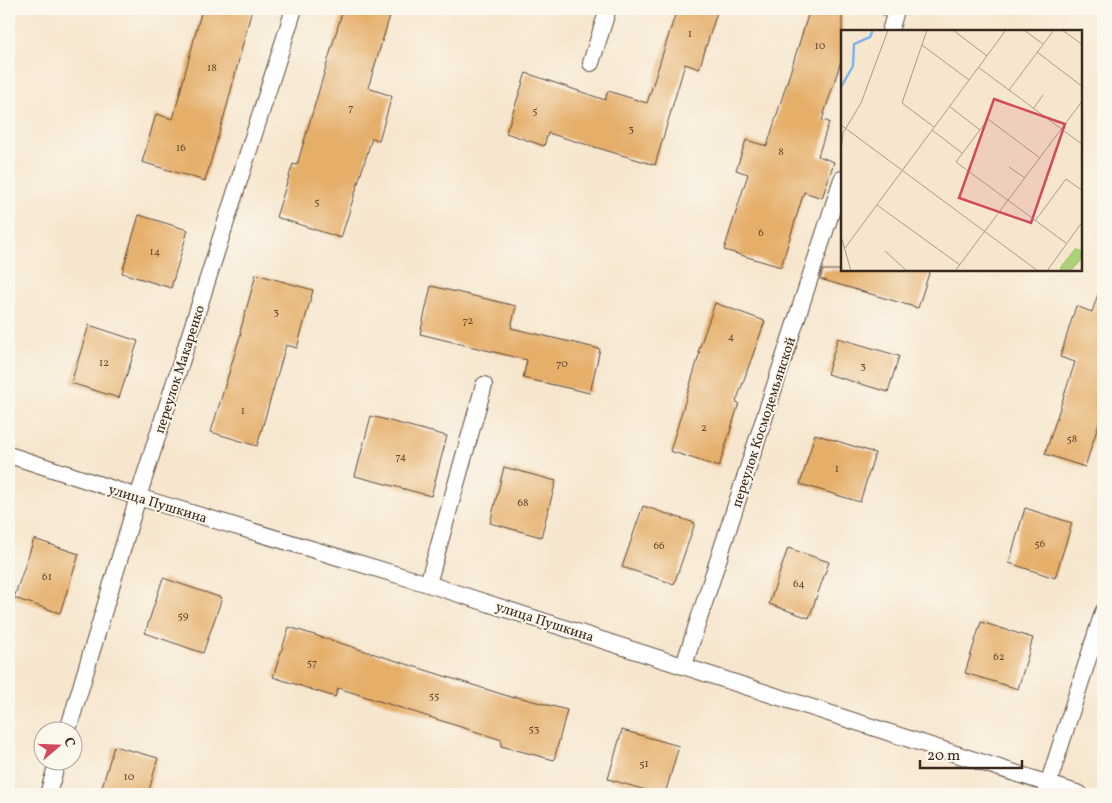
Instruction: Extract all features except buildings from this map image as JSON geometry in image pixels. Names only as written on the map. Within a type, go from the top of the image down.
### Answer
[{"type":"lane","name":"переулок Макаренко","points":[[71,720],[138,497],[294,9]]},
{"type":"lane","points":[[591,63],[608,9]]},
{"type":"lane","points":[[890,30],[893,10]]},
{"type":"lane","name":"переулок Космодемьянской","points":[[684,665],[841,182]]},
{"type":"lane","points":[[428,584],[484,385]]},
{"type":"lane","name":"улица Пушкина","points":[[9,455],[138,497],[428,584],[684,665],[1046,789],[1080,794]]},
{"type":"lane","points":[[1046,789],[1103,612]]},
{"type":"lane","points":[[48,794],[55,770]]}]
